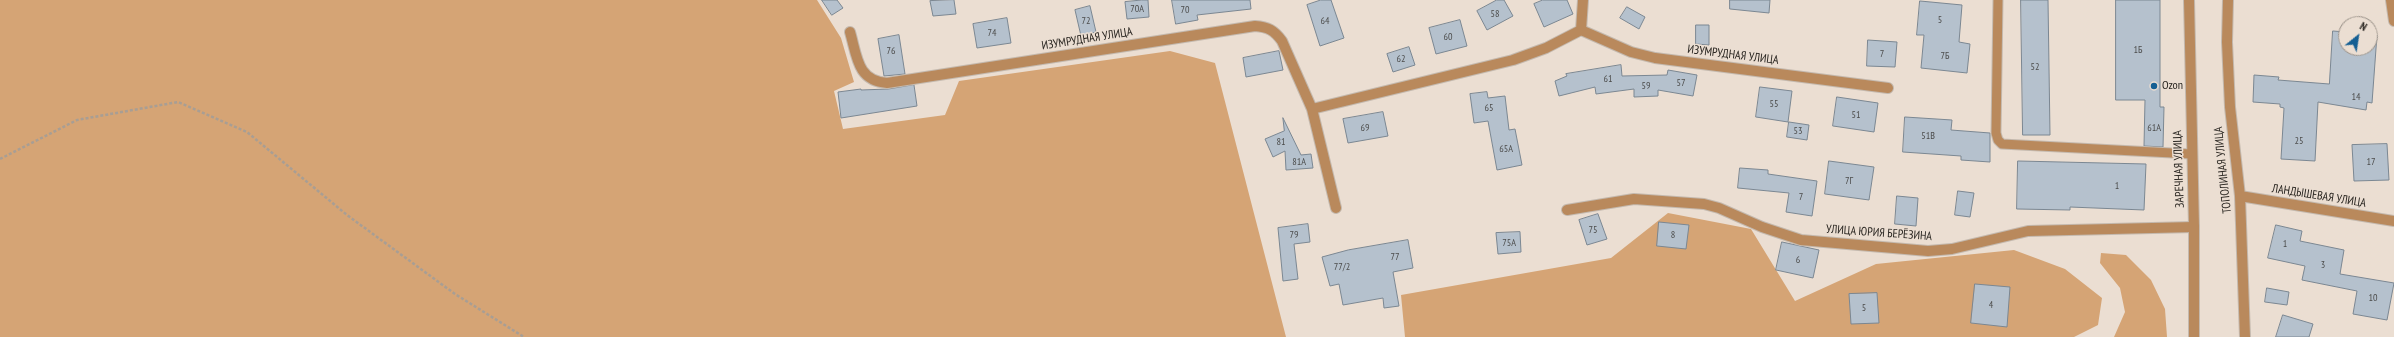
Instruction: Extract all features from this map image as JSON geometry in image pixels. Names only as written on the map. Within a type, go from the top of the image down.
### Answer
[{"type":"street","points":[[1312,109],[1513,60],[1546,48],[1581,30],[1583,0]]},
{"type":"street","name":"ЗАРЕЧНАЯ УЛИЦА","points":[[2189,0],[2191,154],[2194,227],[2194,337]]},
{"type":"street","name":"ТОПОЛИНАЯ УЛИЦА","points":[[2228,0],[2227,42],[2230,107],[2240,196],[2245,337]]},
{"type":"street","points":[[2391,0],[2394,21]]},
{"type":"street","name":"ИЗУМРУДНАЯ УЛИЦА","points":[[850,32],[860,66],[866,76],[875,82],[887,83],[1255,26],[1266,27],[1275,32],[1282,41],[1312,109],[1336,208]]},
{"type":"street","name":"ИЗУМРУДНАЯ УЛИЦА","points":[[1581,30],[1632,52],[1655,58],[1888,88]]},
{"type":"street","name":"ЛАНДЫШЕВАЯ УЛИЦА","points":[[2240,196],[2394,221]]},
{"type":"street","name":"УЛИЦА ЮРИЯ БЕРЁЗИНА","points":[[1567,210],[1634,199],[1704,204],[1801,240],[1928,251],[1952,249],[2028,231],[2194,227]]},
{"type":"lane","points":[[1998,0],[1996,134],[1998,140],[2002,144],[2191,154]]},
{"type":"path","points":[[0,159],[77,120],[178,102],[247,132],[354,220],[455,294],[524,337]]},
{"type":"shaded area","points":[[0,0],[817,0],[841,38],[854,82],[834,91],[843,129],[945,115],[959,81],[1170,51],[1215,63],[1286,337],[0,337]]},
{"type":"shaded area","points":[[1668,213],[1751,229],[1795,301],[1876,264],[2014,250],[2065,269],[2102,298],[2098,325],[2074,337],[1405,337],[1401,295],[1611,258]]},
{"type":"shaded area","points":[[2101,253],[2126,255],[2151,280],[2165,309],[2167,337],[2114,337],[2125,312],[2120,288],[2100,263]]},
{"type":"building","points":[[822,0],[837,0],[843,8],[832,15]]},
{"type":"building","points":[[954,0],[956,14],[933,16],[930,1]]},
{"type":"building","points":[[1148,0],[1149,17],[1127,19],[1125,2]]},
{"type":"building","points":[[1172,0],[1250,0],[1251,9],[1197,15],[1198,20],[1176,24]]},
{"type":"building","points":[[1321,0],[1331,0],[1344,38],[1320,46],[1307,5]]},
{"type":"building","points":[[1497,0],[1504,0],[1513,16],[1487,30],[1477,11]]},
{"type":"building","points":[[1543,0],[1567,0],[1573,14],[1544,27],[1534,4]]},
{"type":"building","points":[[1730,0],[1770,0],[1769,13],[1730,9]]},
{"type":"building","points":[[2021,0],[2048,0],[2050,135],[2023,135]]},
{"type":"building","points":[[2116,0],[2160,0],[2160,107],[2164,107],[2163,147],[2144,146],[2145,100],[2116,100]]},
{"type":"building","points":[[1920,1],[1962,5],[1959,42],[1970,44],[1967,73],[1921,68],[1924,35],[1917,35]]},
{"type":"building","points":[[1090,6],[1096,32],[1081,36],[1075,10]]},
{"type":"building","points":[[1627,7],[1645,17],[1639,29],[1620,18]]},
{"type":"building","points":[[1007,18],[1011,43],[977,48],[973,24]]},
{"type":"building","points":[[1460,20],[1467,46],[1436,54],[1429,28]]},
{"type":"building","points":[[1696,25],[1709,25],[1709,45],[1696,44]]},
{"type":"building","points":[[2333,31],[2338,31],[2338,56],[2375,56],[2372,103],[2367,102],[2366,110],[2318,102],[2315,161],[2281,159],[2284,108],[2280,107],[2280,104],[2253,102],[2254,75],[2279,77],[2278,80],[2329,84]]},
{"type":"building","points":[[899,35],[905,74],[884,76],[878,39]]},
{"type":"building","points":[[1868,40],[1897,42],[1895,67],[1867,66]]},
{"type":"building","points":[[1409,47],[1415,65],[1393,72],[1387,54]]},
{"type":"building","points":[[1279,51],[1283,70],[1246,77],[1243,58]]},
{"type":"building","points":[[1621,65],[1622,76],[1667,75],[1668,70],[1697,75],[1693,96],[1658,90],[1658,96],[1634,97],[1634,89],[1596,94],[1595,87],[1559,96],[1555,81],[1567,76],[1566,74]]},
{"type":"building","points":[[914,85],[917,106],[841,118],[838,92],[861,89],[888,89]]},
{"type":"building","points":[[1760,87],[1792,91],[1788,122],[1756,117]]},
{"type":"building","points":[[1487,92],[1488,98],[1505,96],[1509,130],[1515,129],[1522,165],[1497,170],[1488,121],[1474,123],[1470,94]]},
{"type":"building","points":[[1837,97],[1878,103],[1874,132],[1833,126]]},
{"type":"building","points":[[1383,112],[1388,136],[1348,143],[1343,119]]},
{"type":"building","points":[[1905,117],[1952,120],[1951,130],[1990,133],[1990,162],[1961,160],[1961,156],[1903,152]]},
{"type":"building","points":[[1283,118],[1301,155],[1311,154],[1313,168],[1286,170],[1285,151],[1273,157],[1265,139],[1284,131]]},
{"type":"building","points":[[1789,122],[1809,125],[1807,140],[1787,137]]},
{"type":"building","points":[[2387,144],[2389,180],[2354,181],[2352,145]]},
{"type":"building","points":[[1829,161],[1874,167],[1869,200],[1825,194]]},
{"type":"building","points":[[2018,161],[2146,164],[2144,210],[2070,207],[2070,210],[2017,209]]},
{"type":"building","points":[[1740,168],[1768,170],[1768,174],[1817,181],[1812,216],[1786,212],[1789,193],[1738,188]]},
{"type":"building","points":[[1958,191],[1974,193],[1970,217],[1955,215]]},
{"type":"building","points":[[1897,196],[1918,198],[1916,226],[1895,224]]},
{"type":"building","points":[[1598,214],[1607,239],[1587,245],[1579,220]]},
{"type":"building","points":[[1659,222],[1689,225],[1686,249],[1657,246]]},
{"type":"building","points":[[1308,224],[1310,242],[1294,244],[1298,279],[1283,281],[1278,228]]},
{"type":"building","points":[[2276,225],[2302,231],[2300,241],[2344,250],[2340,274],[2394,283],[2387,320],[2353,314],[2357,291],[2302,280],[2305,266],[2268,258]]},
{"type":"building","points":[[1520,232],[1521,252],[1498,254],[1496,233]]},
{"type":"building","points":[[1408,240],[1413,268],[1393,272],[1399,306],[1384,308],[1383,298],[1343,305],[1339,284],[1330,286],[1322,257],[1348,250]]},
{"type":"building","points":[[1782,242],[1819,250],[1813,278],[1776,270]]},
{"type":"building","points":[[1975,284],[2010,287],[2007,327],[1971,323]]},
{"type":"building","points":[[2267,288],[2289,292],[2287,305],[2265,302]]},
{"type":"building","points":[[1877,293],[1879,323],[1851,324],[1849,294]]},
{"type":"building","points":[[2283,315],[2313,324],[2309,337],[2276,337]]},
{"type":"place","name":"Ozon","points":[[2154,86]]}]
